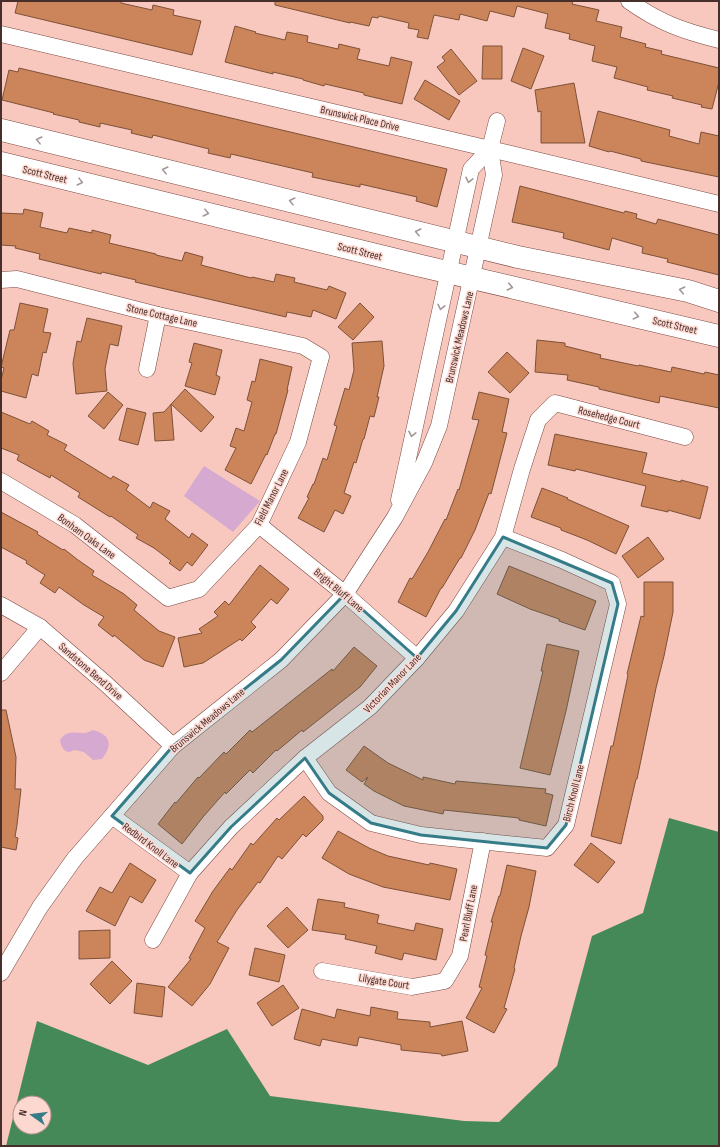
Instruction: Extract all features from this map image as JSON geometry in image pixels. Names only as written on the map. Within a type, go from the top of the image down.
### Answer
[{"type":"main road","points":[[1,130],[478,247],[688,291],[719,301]]},
{"type":"main road","name":"Scott Street","points":[[1,163],[448,273],[719,336]]},
{"type":"street","points":[[629,1],[644,12],[665,23],[689,32],[719,40]]},
{"type":"street","name":"Brunswick Place Drive","points":[[1,34],[719,204]]},
{"type":"street","name":"Brunswick Meadows Lane","points":[[1,973],[40,907],[75,858],[173,746],[281,660],[345,594],[395,517],[424,463],[439,426],[494,175],[490,149],[497,121]]},
{"type":"street","name":"Brunswick Meadows Lane","points":[[395,517],[471,169],[490,149]]},
{"type":"street","name":"Stone Cottage Lane","points":[[1,280],[18,279],[158,315],[303,346],[321,357]]},
{"type":"street","points":[[147,369],[158,315]]},
{"type":"street","name":"Field Manor Lane","points":[[168,598],[199,589],[259,525],[298,442],[321,357]]},
{"type":"street","name":"Rosehedge Court","points":[[538,420],[555,403],[685,437]]},
{"type":"street","name":"Victorian Manor Lane","points":[[153,940],[190,873],[231,828],[305,758],[370,707],[417,658],[456,612],[503,537],[522,469],[538,420]]},
{"type":"street","name":"Bonham Oaks Lane","points":[[1,481],[75,525],[168,598]]},
{"type":"street","name":"Bright Bluff Lane","points":[[259,525],[345,594],[417,658]]},
{"type":"street","name":"Birch Knoll Lane","points":[[305,758],[329,793],[371,823],[422,835],[547,848],[566,825],[618,604],[612,583],[562,560],[503,537]]},
{"type":"street","name":"Sandstone Bend Drive","points":[[1,605],[40,627],[105,683],[173,746]]},
{"type":"street","points":[[1,673],[40,627]]},
{"type":"street","name":"Redbird Knoll Lane","points":[[112,816],[190,873]]},
{"type":"street","name":"Pearl Bluff Lane","points":[[445,982],[460,956],[483,841]]},
{"type":"street","name":"Lilygate Court","points":[[322,971],[412,987],[445,982]]},
{"type":"highlighted area","points":[[503,537],[612,583],[618,604],[566,825],[547,848],[421,835],[371,823],[329,793],[305,758],[231,827],[190,873],[112,816],[173,746],[281,660],[345,594],[417,658],[456,611]]},
{"type":"shaded area","points":[[204,466],[260,501],[233,532],[184,496]]},
{"type":"shaded area","points":[[93,730],[104,735],[108,741],[108,749],[102,759],[93,760],[84,752],[75,750],[69,752],[65,751],[60,740],[65,735],[68,733],[85,733]]},
{"type":"shaded area","points":[[669,818],[719,832],[719,1146],[6,1146],[12,1122],[12,1135],[52,1135],[52,1095],[19,1095],[37,1021],[148,1065],[227,1029],[270,1096],[464,1121],[499,1122],[557,1066],[592,936],[643,913]]},
{"type":"building","points":[[18,1],[121,1],[121,3],[152,10],[153,5],[174,10],[173,15],[201,21],[192,55],[15,13]]},
{"type":"building","points":[[275,1],[573,1],[572,4],[599,10],[596,21],[622,27],[620,37],[646,44],[645,47],[662,51],[661,54],[719,68],[719,82],[712,109],[701,107],[702,105],[672,98],[673,96],[647,90],[648,87],[614,78],[617,67],[592,61],[595,46],[569,39],[570,34],[545,28],[548,14],[517,6],[514,17],[490,11],[487,21],[460,14],[459,20],[434,15],[428,39],[417,37],[419,30],[408,28],[409,23],[379,16],[378,18],[372,17],[369,26],[350,23],[275,5]]},
{"type":"building","points":[[235,26],[256,32],[255,33],[285,40],[287,32],[308,36],[307,42],[338,49],[339,44],[360,49],[357,59],[389,66],[391,57],[412,62],[402,104],[364,95],[364,93],[325,84],[324,86],[303,79],[273,72],[273,74],[225,62]]},
{"type":"building","points":[[483,46],[502,46],[502,79],[482,79]]},
{"type":"building","points":[[523,48],[544,56],[531,89],[511,81]]},
{"type":"building","points":[[451,49],[477,81],[459,95],[437,67],[445,61],[442,57]]},
{"type":"building","points":[[19,68],[447,169],[437,207],[416,201],[417,197],[360,184],[360,187],[312,177],[313,173],[231,154],[230,158],[208,153],[209,149],[153,135],[152,138],[131,133],[132,130],[100,123],[100,127],[53,114],[54,113],[2,100],[9,70],[18,72]]},
{"type":"building","points":[[425,80],[460,101],[449,120],[414,99]]},
{"type":"building","points":[[574,83],[585,143],[541,143],[541,111],[538,112],[535,90]]},
{"type":"building","points":[[598,111],[670,130],[669,136],[699,144],[701,132],[719,136],[719,177],[641,161],[641,159],[589,146]]},
{"type":"building","points":[[520,186],[624,213],[625,211],[637,214],[636,218],[656,224],[658,219],[719,235],[719,275],[667,262],[668,259],[642,253],[643,247],[612,238],[609,250],[563,238],[564,233],[512,222]]},
{"type":"building","points":[[24,209],[43,213],[40,227],[67,233],[69,228],[92,233],[92,230],[111,235],[109,243],[156,255],[182,261],[185,252],[203,257],[201,265],[251,278],[274,282],[276,274],[295,278],[294,282],[327,290],[329,286],[346,293],[336,319],[313,310],[311,317],[287,312],[286,317],[135,282],[136,280],[102,272],[101,274],[39,259],[40,254],[15,248],[16,246],[1,245],[1,213],[23,214]]},
{"type":"building","points":[[20,303],[48,309],[43,332],[51,333],[46,353],[43,352],[38,376],[32,374],[26,398],[1,391],[1,380],[4,368],[1,367],[10,330],[14,330]]},
{"type":"building","points":[[360,303],[374,317],[353,340],[338,327]]},
{"type":"building","points":[[87,318],[122,326],[118,346],[110,344],[105,369],[107,391],[76,394],[73,363],[77,341],[81,342]]},
{"type":"building","points":[[537,340],[565,343],[565,346],[601,355],[600,358],[638,366],[671,372],[672,367],[704,374],[705,372],[719,375],[719,408],[660,396],[659,403],[567,380],[568,375],[535,372]]},
{"type":"building","points":[[382,341],[384,366],[377,397],[379,397],[374,417],[370,416],[356,463],[354,462],[344,493],[351,496],[343,514],[335,510],[324,532],[298,518],[309,498],[307,497],[314,484],[323,458],[327,460],[337,426],[334,425],[345,388],[349,390],[354,370],[352,343]]},
{"type":"building","points":[[194,343],[222,350],[216,375],[220,377],[215,395],[185,386],[192,363],[189,362]]},
{"type":"building","points":[[507,352],[529,373],[510,393],[488,372]]},
{"type":"building","points":[[260,359],[292,367],[288,390],[276,434],[267,455],[266,454],[251,484],[225,470],[236,448],[230,446],[236,428],[244,431],[252,402],[247,400],[252,381],[255,382]]},
{"type":"building","points":[[185,389],[214,417],[201,432],[171,404]]},
{"type":"building","points":[[108,392],[123,405],[104,429],[88,416]]},
{"type":"building","points":[[479,392],[509,399],[502,432],[507,433],[491,494],[489,493],[475,530],[461,558],[441,588],[426,617],[398,602],[410,578],[412,579],[445,519],[446,520],[458,489],[459,490],[479,420],[472,419]]},
{"type":"building","points":[[171,404],[174,440],[155,441],[153,413],[164,412]]},
{"type":"building","points":[[127,408],[146,413],[138,445],[119,440]]},
{"type":"building","points":[[1,412],[30,424],[32,421],[49,431],[47,435],[67,445],[64,450],[111,479],[113,476],[129,485],[126,490],[150,508],[153,502],[170,511],[165,519],[189,538],[192,533],[208,545],[192,566],[187,562],[180,571],[169,563],[171,561],[154,548],[136,538],[138,535],[111,516],[110,517],[78,497],[80,493],[51,475],[50,478],[17,460],[19,455],[1,448]]},
{"type":"building","points":[[555,434],[647,453],[642,473],[681,482],[681,480],[708,487],[700,519],[668,510],[668,512],[641,506],[646,486],[576,469],[575,471],[548,465]]},
{"type":"building","points":[[542,488],[568,498],[567,499],[629,526],[616,554],[587,540],[561,530],[561,528],[531,517]]},
{"type":"building","points":[[1,512],[38,532],[37,534],[63,550],[64,549],[94,571],[92,575],[124,594],[137,605],[134,610],[159,631],[175,637],[163,667],[144,660],[114,635],[113,637],[98,625],[104,617],[59,587],[55,593],[40,583],[45,575],[26,563],[27,561],[1,547]]},
{"type":"building","points":[[648,537],[664,559],[638,578],[622,556]]},
{"type":"building","points":[[260,565],[289,589],[277,604],[271,599],[251,622],[256,627],[242,641],[240,639],[203,663],[184,667],[178,638],[202,633],[199,629],[218,616],[214,612],[225,601],[229,605]]},
{"type":"building","points":[[509,566],[596,601],[585,630],[559,621],[559,619],[530,609],[497,594]]},
{"type":"building","points":[[644,582],[673,582],[673,612],[637,779],[621,844],[591,836],[611,746],[613,746],[627,674],[641,616],[644,617]]},
{"type":"building","points":[[547,644],[579,651],[550,775],[520,768],[543,671],[541,671]]},
{"type":"building","points":[[354,647],[377,666],[360,687],[303,732],[302,730],[277,751],[276,750],[253,773],[250,770],[226,794],[225,792],[182,844],[158,824],[175,802],[176,803],[198,777],[199,778],[224,752],[226,754],[250,730],[252,732],[332,669],[333,671]]},
{"type":"building","points":[[1,710],[6,710],[16,757],[15,789],[21,789],[15,837],[18,838],[16,850],[1,847]]},
{"type":"building","points":[[364,746],[388,763],[423,780],[423,777],[455,784],[456,781],[546,789],[545,793],[553,795],[546,826],[519,820],[519,818],[444,810],[443,814],[404,806],[374,791],[364,784],[368,777],[362,782],[346,770]]},
{"type":"building","points":[[304,796],[323,816],[323,820],[306,837],[303,834],[282,859],[278,856],[260,883],[258,882],[237,910],[217,942],[229,948],[210,984],[192,1006],[168,987],[191,959],[189,958],[205,928],[195,921],[213,891],[230,868],[232,870],[251,843],[253,845],[277,818],[279,820]]},
{"type":"building","points":[[338,831],[369,848],[388,856],[429,865],[430,863],[457,869],[450,900],[383,887],[349,874],[322,858]]},
{"type":"building","points":[[591,843],[615,862],[598,883],[574,865]]},
{"type":"building","points":[[130,863],[156,880],[142,903],[130,896],[115,926],[86,911],[100,887],[112,893]]},
{"type":"building","points":[[507,865],[536,871],[515,969],[504,1008],[507,1009],[494,1033],[466,1018],[482,988],[479,987],[487,956],[485,955],[493,922],[491,922],[500,896]]},
{"type":"building","points":[[318,899],[345,903],[344,907],[379,915],[377,923],[414,931],[416,923],[443,929],[436,960],[404,953],[402,960],[375,953],[377,946],[345,939],[346,935],[312,930]]},
{"type":"building","points":[[287,907],[308,930],[288,948],[267,926]]},
{"type":"building","points":[[110,930],[110,958],[79,959],[79,931]]},
{"type":"building","points":[[255,948],[285,955],[279,982],[249,975]]},
{"type":"building","points":[[112,961],[132,981],[110,1004],[90,984]]},
{"type":"building","points":[[137,983],[165,987],[162,1017],[134,1013]]},
{"type":"building","points":[[283,985],[299,1008],[272,1026],[257,1003]]},
{"type":"building","points":[[371,1007],[398,1012],[397,1019],[430,1022],[430,1027],[462,1021],[468,1051],[442,1056],[441,1054],[401,1050],[401,1045],[359,1037],[357,1046],[322,1039],[320,1046],[294,1039],[302,1009],[335,1018],[337,1009],[370,1016]]}]
